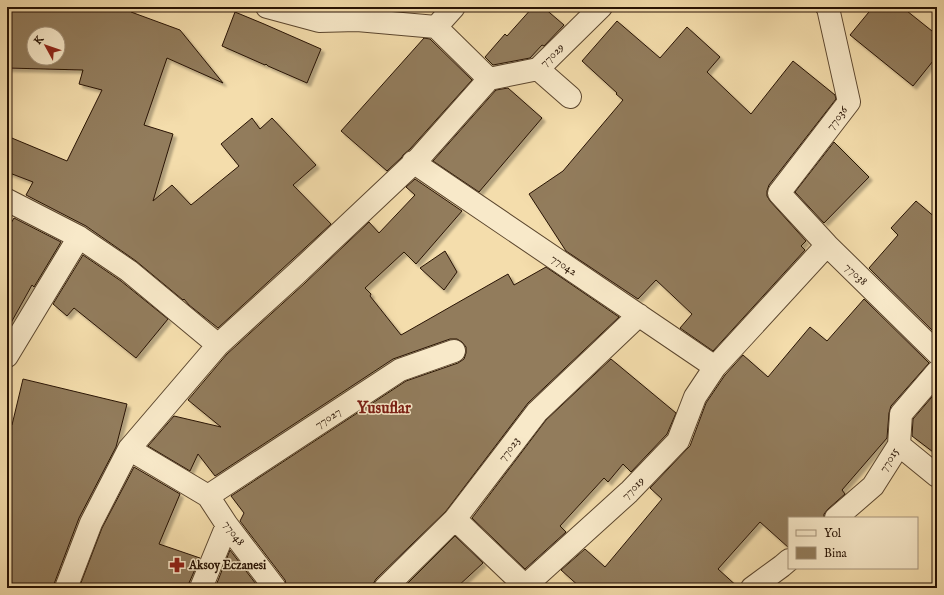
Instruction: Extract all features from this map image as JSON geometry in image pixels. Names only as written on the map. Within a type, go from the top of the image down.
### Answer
[{"type":"street","points":[[66,588],[91,523],[129,449],[218,345],[419,158],[489,79],[436,27],[357,20],[319,21],[267,7]]},
{"type":"street","points":[[436,27],[454,7]]},
{"type":"street","name":"77029","points":[[489,79],[538,69],[601,7]]},
{"type":"street","name":"77036","points":[[779,193],[849,102],[827,7]]},
{"type":"street","points":[[538,69],[570,97]]},
{"type":"street","name":"77042","points":[[413,162],[715,367]]},
{"type":"street","name":"77038","points":[[779,193],[827,245],[937,353]]},
{"type":"street","points":[[7,200],[79,237],[128,271],[218,345]]},
{"type":"street","points":[[7,356],[79,237]]},
{"type":"street","name":"77019","points":[[524,587],[629,492],[678,441],[695,397],[715,367],[827,245]]},
{"type":"street","name":"77023","points":[[385,588],[456,519],[537,412],[639,316]]},
{"type":"street","name":"77027","points":[[208,496],[400,370],[454,351]]},
{"type":"street","name":"77015","points":[[837,517],[873,486],[899,445],[901,414],[937,372]]},
{"type":"street","points":[[899,445],[937,476]]},
{"type":"street","points":[[129,449],[208,496]]},
{"type":"street","name":"77048","points":[[208,496],[275,588]]},
{"type":"street","points":[[456,519],[524,587]]},
{"type":"street","points":[[202,588],[228,525]]},
{"type":"street","points":[[752,588],[788,561]]},
{"type":"building","points":[[9,7],[131,7],[131,12],[180,30],[223,83],[167,58],[144,125],[173,134],[153,201],[172,185],[191,205],[239,166],[221,144],[252,118],[260,129],[272,118],[316,165],[293,185],[331,224],[218,328],[136,261],[86,226],[26,195],[33,182],[7,172],[7,136],[67,161],[102,90],[79,84],[83,70],[7,68]]},
{"type":"building","points":[[533,7],[543,7],[564,25],[530,58],[493,65],[485,57],[505,34],[507,36]]},
{"type":"building","points":[[873,7],[902,7],[937,35],[937,56],[913,86],[850,35]]},
{"type":"building","points":[[235,12],[321,49],[307,83],[222,46]]},
{"type":"building","points":[[617,21],[660,58],[687,27],[720,57],[707,72],[751,114],[793,61],[835,95],[836,99],[769,185],[767,191],[767,196],[770,201],[806,241],[801,246],[805,250],[713,351],[680,328],[692,314],[656,280],[638,299],[566,251],[529,194],[563,171],[623,100],[582,61]]},
{"type":"building","points":[[424,38],[430,39],[472,80],[410,149],[387,171],[341,131]]},
{"type":"building","points":[[508,88],[542,118],[479,192],[433,161],[496,90]]},
{"type":"building","points":[[834,142],[869,177],[824,223],[795,192]]},
{"type":"building","points":[[415,179],[462,211],[416,264],[404,252],[365,288],[401,335],[508,274],[514,285],[546,267],[619,317],[528,403],[446,511],[376,579],[373,584],[373,588],[287,588],[285,580],[240,521],[244,513],[231,496],[406,381],[458,363],[464,359],[466,347],[462,342],[457,339],[450,339],[393,359],[215,476],[198,454],[190,471],[148,446],[174,416],[221,427],[188,400],[227,354],[369,222],[379,233],[415,195],[406,187]]},
{"type":"building","points":[[916,201],[937,219],[937,335],[869,268],[898,235],[891,228]]},
{"type":"building","points":[[14,218],[61,242],[34,287],[32,285],[7,330],[7,230]]},
{"type":"building","points":[[445,251],[457,272],[444,290],[420,268]]},
{"type":"building","points":[[83,255],[121,281],[168,319],[136,358],[74,308],[67,316],[53,304]]},
{"type":"building","points":[[864,299],[929,363],[891,406],[887,438],[842,490],[845,494],[828,509],[824,514],[824,517],[788,517],[788,547],[760,522],[718,569],[739,588],[581,588],[561,570],[585,549],[605,567],[662,499],[650,488],[690,446],[706,403],[725,375],[743,355],[768,377],[810,327],[827,341]]},
{"type":"building","points":[[611,359],[676,413],[667,434],[631,472],[623,464],[608,482],[604,478],[560,526],[566,532],[525,569],[472,518],[546,420]]},
{"type":"building","points":[[23,379],[127,404],[116,447],[79,518],[54,584],[54,588],[7,588],[7,423],[12,425]]},
{"type":"building","points":[[937,391],[937,455],[912,436],[913,419]]},
{"type":"building","points":[[134,467],[180,494],[159,544],[200,558],[189,583],[189,588],[79,588],[102,528]]},
{"type":"building","points":[[455,536],[483,563],[456,588],[403,588]]},
{"type":"building","points":[[230,550],[259,588],[215,588]]},
{"type":"place","name":"Aksoy Eczanesi","points":[[177,565]]},
{"type":"district","name":"Yusuflar","points":[[384,409]]}]
